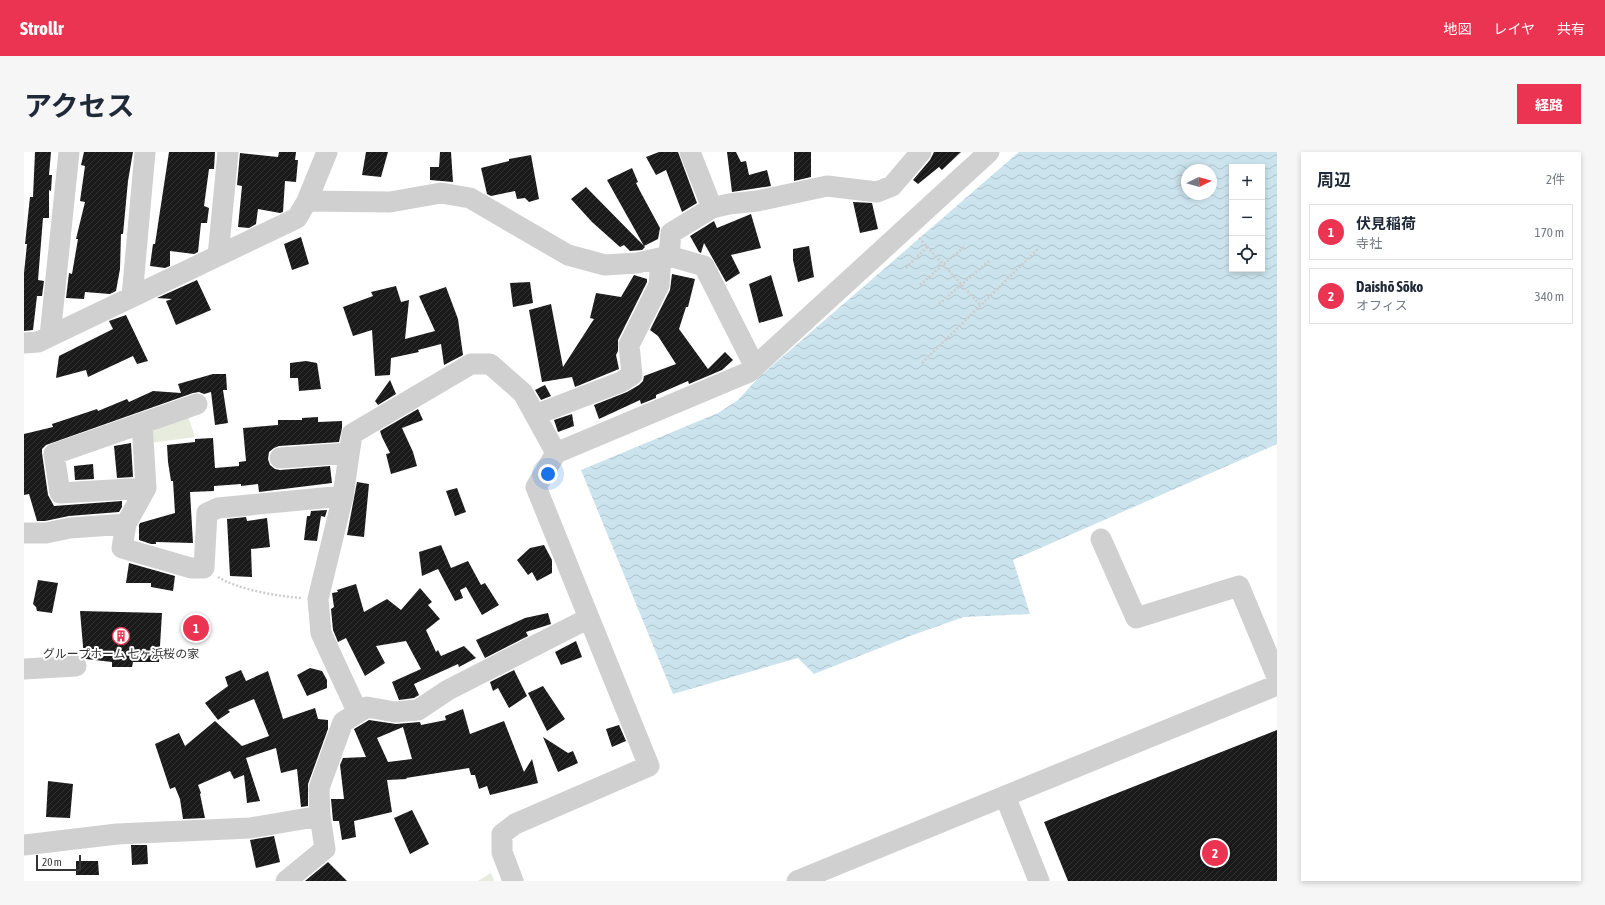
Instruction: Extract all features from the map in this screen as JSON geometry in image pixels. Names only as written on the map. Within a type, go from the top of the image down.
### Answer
[{"type":"street","points":[[50,336],[69,152]]},
{"type":"street","points":[[132,297],[145,152]]},
{"type":"street","points":[[218,256],[228,152]]},
{"type":"street","points":[[24,343],[38,342],[297,218],[307,201],[327,152]]},
{"type":"street","points":[[690,152],[712,208]]},
{"type":"street","points":[[535,415],[621,382],[632,375],[630,345],[659,285],[672,233],[712,208],[729,204],[757,201],[827,186],[877,192],[892,186],[922,152]]},
{"type":"street","points":[[513,881],[502,852],[502,834],[515,824],[649,766],[536,487],[556,453],[749,372],[989,152]]},
{"type":"street","points":[[307,201],[390,202],[441,193],[470,198],[568,255],[604,265],[637,263],[665,257],[704,266],[755,367]]},
{"type":"street","points":[[358,713],[321,633],[318,599],[343,496],[352,434],[471,364],[490,364],[523,393],[556,453]]},
{"type":"street","points":[[146,488],[60,493],[54,454],[196,404]]},
{"type":"street","points":[[142,423],[146,488],[126,524],[122,548],[191,568],[204,568],[207,513],[218,508],[343,496]]},
{"type":"street","points":[[280,458],[349,453]]},
{"type":"street","points":[[24,533],[46,533],[70,528],[126,524]]},
{"type":"street","points":[[1101,539],[1136,618],[1239,586],[1277,677]]},
{"type":"street","points":[[286,881],[325,849],[320,816],[319,788],[343,722],[367,708],[395,712],[418,710],[448,690],[589,618]]},
{"type":"street","points":[[24,669],[76,666]]},
{"type":"street","points":[[797,881],[1277,685]]},
{"type":"street","points":[[1005,796],[1039,881]]},
{"type":"street","points":[[24,845],[117,834],[250,828],[320,816]]},
{"type":"path","points":[[909,225],[942,265],[981,306]]},
{"type":"path","points":[[920,285],[965,246]]},
{"type":"path","points":[[906,268],[927,247]]},
{"type":"path","points":[[922,364],[1039,248]]},
{"type":"path","points":[[939,304],[989,261]]},
{"type":"path","points":[[204,568],[229,584],[284,597],[318,599]]},
{"type":"shaded area","points":[[187,413],[195,437],[143,444],[155,428]]},
{"type":"shaded area","points":[[491,873],[494,881],[478,881]]},
{"type":"water","points":[[1019,152],[1277,152],[1277,444],[1013,560],[1030,614],[964,617],[910,636],[814,674],[798,658],[673,694],[581,470],[718,413],[738,400],[759,377]]},
{"type":"building","points":[[35,152],[51,152],[49,175],[52,175],[51,191],[49,190],[49,218],[43,218],[38,280],[44,281],[42,296],[37,296],[33,330],[24,331],[24,273],[27,244],[25,244],[30,197],[33,197]]},
{"type":"building","points":[[84,152],[133,152],[128,181],[123,234],[121,234],[120,269],[116,291],[110,294],[85,292],[84,299],[66,298],[69,273],[72,274],[78,239],[76,239],[85,202],[80,201],[85,166],[81,165]]},
{"type":"building","points":[[169,152],[215,152],[214,169],[209,169],[204,206],[209,208],[207,223],[201,223],[198,252],[194,254],[170,251],[170,266],[165,268],[150,266],[153,244],[155,244]]},
{"type":"building","points":[[279,152],[296,152],[295,160],[298,160],[296,182],[285,181],[283,212],[280,213],[258,209],[256,224],[249,228],[238,227],[242,186],[237,185],[240,153],[278,157]]},
{"type":"building","points":[[366,152],[388,152],[381,177],[362,175]]},
{"type":"building","points":[[440,152],[451,152],[453,182],[430,180],[430,167],[439,167]]},
{"type":"building","points":[[659,152],[678,152],[697,203],[682,212],[666,170],[656,175],[646,157]]},
{"type":"building","points":[[727,152],[736,152],[741,162],[746,161],[749,175],[767,170],[771,186],[732,192]]},
{"type":"building","points":[[794,152],[811,152],[811,177],[794,181]]},
{"type":"building","points":[[934,152],[961,152],[942,170],[939,167],[918,184],[913,180],[930,160]]},
{"type":"building","points":[[531,155],[539,199],[529,202],[525,198],[517,199],[515,191],[491,196],[487,194],[481,168],[509,161],[509,159]]},
{"type":"building","points":[[632,168],[638,182],[636,183],[660,228],[658,239],[644,246],[607,180]]},
{"type":"building","points":[[586,187],[645,247],[642,250],[630,251],[624,245],[620,247],[592,222],[571,199]]},
{"type":"building","points":[[853,202],[872,203],[878,229],[860,233]]},
{"type":"building","points":[[751,214],[761,248],[731,255],[740,273],[726,282],[704,243],[701,253],[690,236],[714,221],[717,228]]},
{"type":"building","points":[[301,237],[309,264],[292,270],[284,244]]},
{"type":"building","points":[[809,246],[814,277],[798,282],[793,260],[793,249]]},
{"type":"building","points":[[672,274],[695,279],[688,307],[686,307],[679,329],[708,369],[725,352],[733,360],[722,370],[689,384],[688,381],[656,395],[656,398],[641,404],[640,400],[599,419],[594,405],[627,392],[639,385],[643,381],[644,376],[676,364],[658,336],[650,330],[670,290]]},
{"type":"building","points":[[634,275],[647,279],[647,282],[618,340],[618,351],[616,355],[619,369],[575,387],[572,377],[542,382],[529,310],[551,304],[563,367],[594,319],[590,318],[596,293],[621,297]]},
{"type":"building","points":[[771,275],[783,316],[759,323],[749,284]]},
{"type":"building","points":[[197,280],[211,310],[176,325],[166,301],[172,299],[157,298]]},
{"type":"building","points":[[530,282],[533,303],[513,307],[510,283]]},
{"type":"building","points":[[396,286],[401,302],[409,300],[405,339],[435,331],[419,296],[446,287],[458,319],[463,355],[444,365],[441,344],[418,350],[419,352],[391,358],[390,375],[375,376],[372,330],[353,336],[343,307],[373,296],[371,292]]},
{"type":"building","points":[[126,315],[148,361],[137,364],[133,356],[88,377],[86,370],[56,378],[59,356],[113,329],[109,321]]},
{"type":"building","points":[[306,361],[317,363],[321,389],[299,391],[298,378],[290,378],[290,363]]},
{"type":"building","points":[[213,374],[226,374],[227,390],[223,390],[228,423],[215,425],[211,392],[204,394],[199,392],[46,445],[42,449],[42,453],[48,495],[54,506],[122,501],[122,507],[119,512],[69,516],[45,521],[37,521],[29,494],[24,495],[24,434],[53,427],[52,424],[97,409],[98,411],[127,399],[129,402],[153,391],[181,393],[178,384]]},
{"type":"building","points":[[390,380],[396,394],[378,405],[375,401]]},
{"type":"building","points":[[545,385],[551,396],[541,400],[535,390]]},
{"type":"building","points":[[418,409],[423,420],[402,428],[413,452],[417,466],[391,474],[386,454],[390,453],[380,431]]},
{"type":"building","points":[[572,414],[574,426],[558,432],[554,420]]},
{"type":"building","points":[[318,417],[318,422],[342,421],[339,442],[279,446],[269,452],[268,459],[270,465],[275,469],[280,470],[330,466],[332,483],[259,492],[258,484],[241,486],[241,484],[214,486],[214,491],[190,492],[193,543],[156,542],[156,544],[151,544],[139,540],[140,523],[175,513],[173,481],[171,481],[167,445],[195,442],[195,439],[213,438],[215,468],[239,466],[239,462],[246,461],[243,428],[278,425],[278,420],[302,420],[302,418]]},
{"type":"building","points":[[131,443],[133,477],[117,478],[114,446]]},
{"type":"building","points":[[93,464],[94,479],[75,480],[74,466]]},
{"type":"building","points":[[357,482],[369,484],[364,537],[347,535]]},
{"type":"building","points":[[457,488],[466,512],[455,516],[446,491]]},
{"type":"building","points":[[327,510],[325,517],[321,516],[317,541],[304,540],[307,516],[310,516],[311,511]]},
{"type":"building","points":[[246,517],[247,521],[267,518],[270,547],[251,549],[252,577],[230,576],[227,519]]},
{"type":"building","points":[[441,545],[451,568],[468,561],[481,585],[485,583],[499,605],[482,615],[466,587],[460,590],[463,598],[455,601],[438,569],[422,576],[419,552]]},
{"type":"building","points":[[544,545],[552,560],[552,573],[537,581],[532,572],[528,575],[517,560],[530,548]]},
{"type":"building","points":[[129,563],[175,576],[173,591],[151,587],[151,583],[126,583]]},
{"type":"building","points":[[38,580],[58,583],[52,613],[37,611],[33,604]]},
{"type":"building","points":[[356,584],[364,612],[387,599],[401,610],[420,588],[432,602],[428,605],[440,619],[426,630],[436,652],[438,650],[441,656],[464,646],[476,658],[459,667],[458,664],[414,684],[419,695],[414,698],[399,700],[392,682],[421,669],[406,641],[376,646],[385,663],[365,676],[346,638],[338,642],[333,630],[331,609],[334,607],[332,593]]},
{"type":"building","name":"グループホーム 七ヶ浜桜の家","points":[[80,611],[162,613],[159,662],[133,662],[132,667],[112,667],[112,662],[84,658]]},
{"type":"building","points":[[548,613],[551,624],[526,632],[528,636],[485,658],[476,640],[525,618]]},
{"type":"building","points":[[576,641],[582,657],[561,665],[555,652]]},
{"type":"building","points":[[310,668],[322,671],[327,680],[327,688],[307,696],[297,675]]},
{"type":"building","points":[[241,670],[246,681],[268,671],[283,719],[315,708],[318,719],[328,720],[328,729],[308,784],[308,806],[301,807],[297,769],[281,773],[276,748],[246,758],[260,801],[247,803],[244,775],[234,779],[230,771],[198,785],[201,793],[205,818],[183,819],[180,799],[175,787],[170,789],[155,744],[179,733],[185,746],[215,721],[242,746],[269,736],[254,699],[228,710],[230,712],[218,720],[205,703],[228,686],[225,677]]},
{"type":"building","points":[[514,670],[527,696],[509,708],[498,688],[493,691],[490,682]]},
{"type":"building","points":[[543,686],[565,719],[547,731],[528,693]]},
{"type":"building","points":[[463,709],[470,734],[504,721],[524,772],[532,759],[538,783],[490,795],[487,786],[479,789],[475,775],[471,775],[469,768],[406,778],[407,779],[387,780],[392,812],[354,821],[356,837],[342,840],[339,821],[333,821],[331,799],[344,799],[340,765],[343,758],[366,757],[354,729],[369,720],[396,724],[420,722],[421,725],[446,720],[445,716]],"holes":[[[403,727],[412,759],[388,762],[377,738]]]},
{"type":"building","points":[[619,725],[626,741],[612,747],[606,729]]},
{"type":"building","points":[[1277,730],[1277,881],[1068,881],[1044,822]]},
{"type":"building","points":[[543,737],[568,753],[573,751],[578,763],[558,772]]},
{"type":"building","points":[[48,781],[73,784],[70,818],[46,817]]},
{"type":"building","points":[[412,810],[429,844],[410,854],[394,818]]},
{"type":"building","points":[[274,836],[280,862],[256,868],[250,840]]},
{"type":"building","points":[[131,845],[147,845],[148,864],[132,865]]},
{"type":"building","points":[[76,861],[98,861],[99,875],[76,875]]},
{"type":"building","points":[[328,862],[347,881],[305,881]]},
{"type":"place","name":"伏見稲荷","points":[[196,628]]},
{"type":"place","name":"グループホーム 七ヶ浜桜の家","points":[[121,636]]},
{"type":"place","name":"Daishō Sōko","points":[[1215,853]]}]
